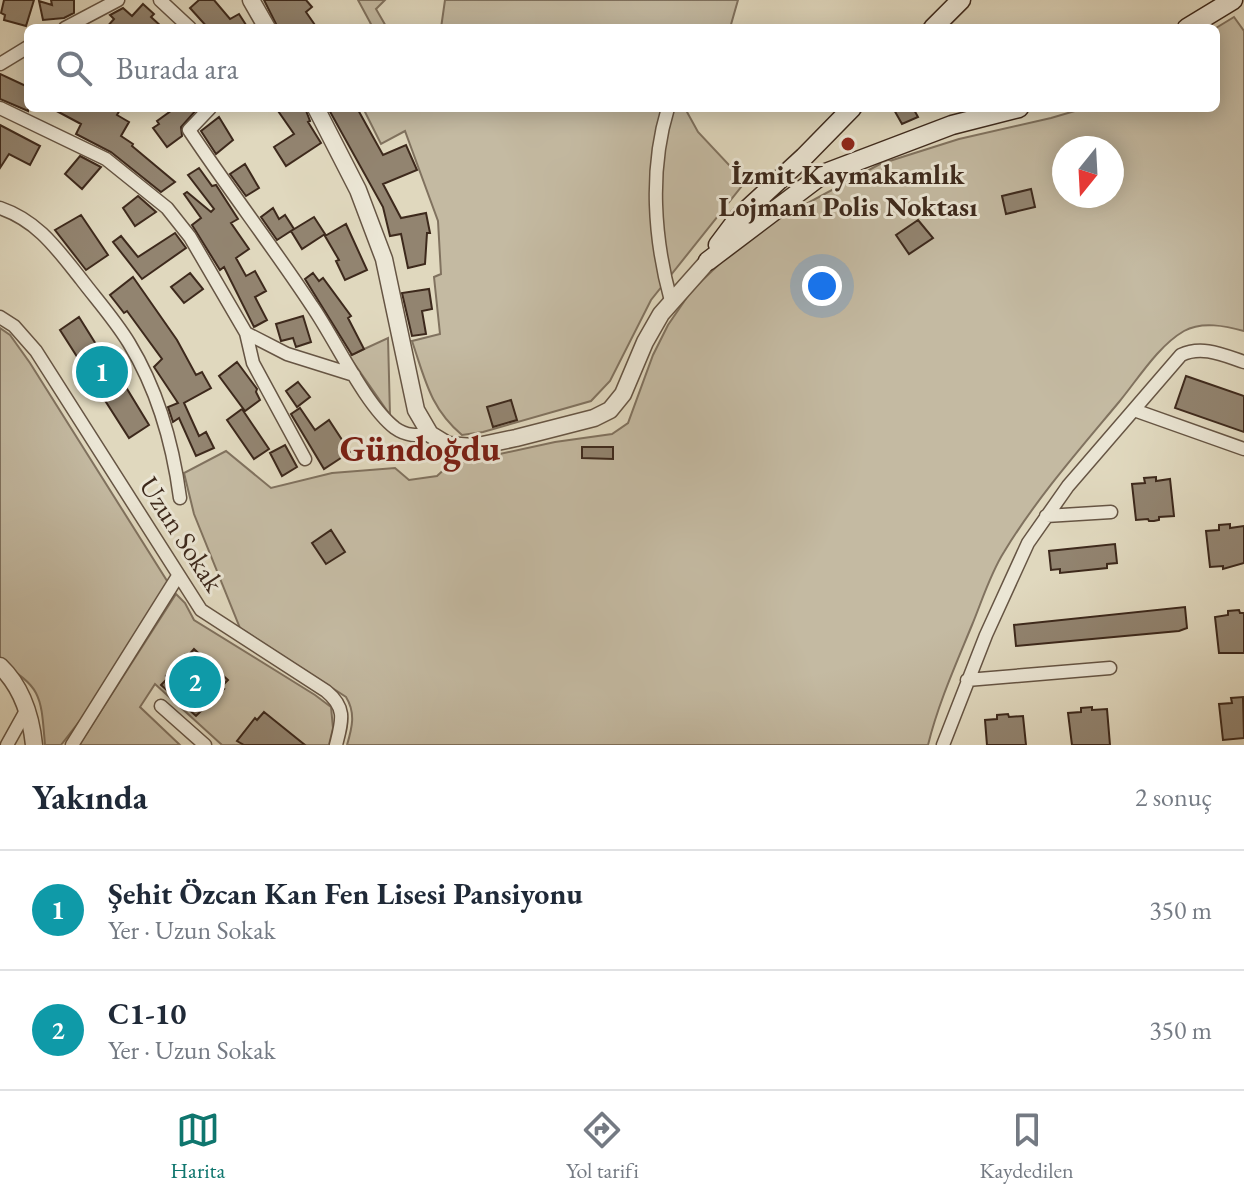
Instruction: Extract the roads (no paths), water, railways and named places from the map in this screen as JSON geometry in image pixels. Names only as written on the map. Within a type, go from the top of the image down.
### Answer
[{"type":"main road","points":[[937,24],[961,0]]},
{"type":"main road","points":[[1194,24],[1233,0]]},
{"type":"main road","points":[[708,261],[739,217],[848,112]]},
{"type":"main road","points":[[708,261],[823,174],[952,125],[1003,112]]},
{"type":"street","points":[[71,24],[99,4],[118,0]]},
{"type":"street","points":[[160,0],[186,24]]},
{"type":"street","points":[[251,0],[265,24]]},
{"type":"street","points":[[0,64],[24,49]]},
{"type":"street","points":[[0,108],[92,152],[155,196],[190,237],[246,333],[253,363],[305,459]]},
{"type":"street","points":[[206,112],[189,130],[314,308],[354,375],[397,429],[412,435],[430,434]]},
{"type":"street","points":[[318,112],[372,224],[393,297],[416,410],[430,434],[448,445],[473,447],[603,415],[617,404],[623,394],[652,328],[671,301],[708,261]]},
{"type":"street","points":[[667,112],[661,138],[656,218],[660,257],[671,301]]},
{"type":"street","points":[[0,208],[28,221],[48,237],[128,342],[158,406],[176,465],[180,498]]},
{"type":"street","name":"Uzun Sokak","points":[[0,317],[24,335],[36,351],[178,576],[208,616],[335,698],[342,720],[336,745]]},
{"type":"street","points":[[246,333],[287,354],[354,375]]},
{"type":"street","points":[[943,745],[967,680],[1021,557],[1046,516],[1174,362],[1190,351],[1210,351],[1244,362]]},
{"type":"street","points":[[1134,410],[1244,449]]},
{"type":"street","points":[[1046,516],[1111,512]]},
{"type":"street","points":[[72,745],[178,576]]},
{"type":"street","points":[[0,666],[14,683],[27,709],[34,745]]},
{"type":"street","points":[[967,680],[1110,668]]},
{"type":"street","points":[[161,706],[205,745]]},
{"type":"street","points":[[7,745],[27,709]]},
{"type":"place","name":"İzmit Kaymakamlık Lojmanı Polis Noktası","points":[[848,144]]},
{"type":"place","name":"Şehit Özcan Kan Fen Lisesi Pansiyonu","points":[[102,372]]},
{"type":"place","name":"C1-10","points":[[195,682]]},
{"type":"district","name":"Gündoğdu","points":[[420,448]]}]
